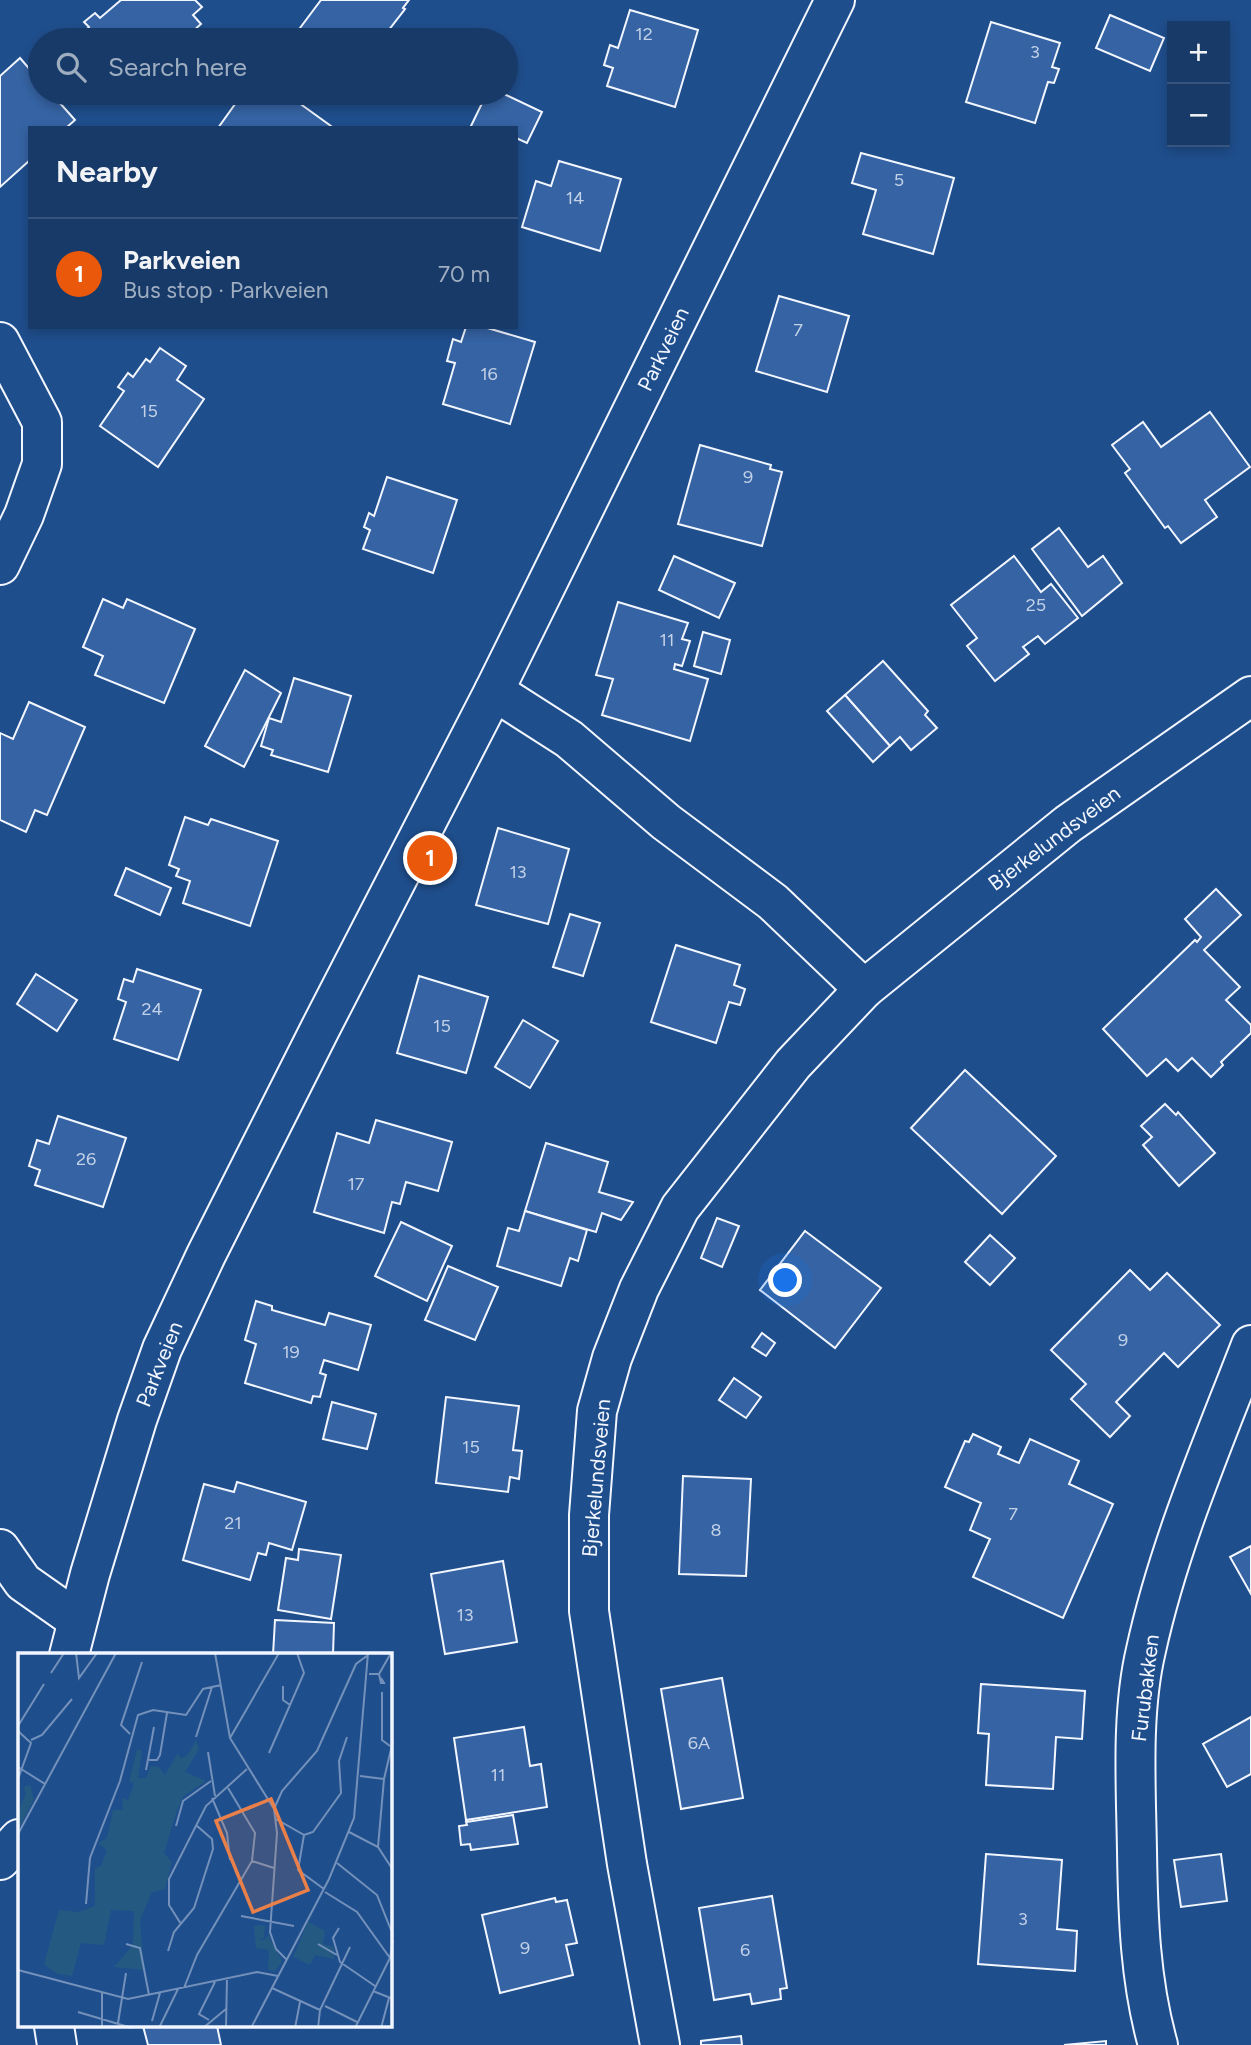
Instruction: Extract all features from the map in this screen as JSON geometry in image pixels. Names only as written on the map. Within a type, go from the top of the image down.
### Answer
[{"type":"street","name":"Parkveien","points":[[73,1638],[136,1420],[162,1349],[212,1243],[494,691],[835,0]]},
{"type":"street","points":[[0,342],[42,422],[42,464],[24,515],[0,565]]},
{"type":"street","points":[[494,691],[569,739],[666,822],[773,902],[864,989]]},
{"type":"street","name":"Bjerkelundsveien","points":[[660,2045],[627,1864],[589,1611],[589,1515],[597,1411],[612,1358],[630,1312],[680,1208],[793,1064],[864,989],[1068,824],[1251,696]]},
{"type":"street","name":"Furubakken","points":[[1158,2045],[1149,2015],[1138,1930],[1137,1727],[1145,1652],[1180,1528],[1251,1345]]},
{"type":"street","points":[[0,1549],[23,1582],[73,1638]]},
{"type":"street","points":[[0,1860],[18,1840]]},
{"type":"building","points":[[121,0],[195,0],[202,7],[193,15],[201,24],[196,28],[88,28],[84,22],[95,13],[100,18]]},
{"type":"building","points":[[321,0],[409,0],[390,28],[300,28]]},
{"type":"building","points":[[630,10],[698,30],[675,107],[607,86],[613,68],[604,65],[610,45],[618,48]]},
{"type":"building","points":[[1110,15],[1164,38],[1150,71],[1096,48]]},
{"type":"building","points":[[991,22],[1060,43],[1052,67],[1059,69],[1054,83],[1048,82],[1035,123],[966,102]]},
{"type":"building","points":[[20,58],[28,67],[28,105],[62,105],[75,120],[68,126],[28,126],[28,162],[0,187],[0,76]]},
{"type":"building","points":[[518,101],[542,112],[527,143],[518,139],[518,126],[471,126],[481,105],[518,105]]},
{"type":"building","points":[[234,105],[302,105],[331,126],[219,126]]},
{"type":"building","points":[[861,153],[954,178],[933,254],[863,234],[876,190],[852,183]]},
{"type":"building","points":[[559,161],[621,179],[600,251],[522,227],[536,181],[551,186]]},
{"type":"building","points":[[779,296],[849,316],[827,392],[756,371]]},
{"type":"building","points":[[465,329],[491,329],[535,342],[510,424],[443,404],[455,363],[447,361],[453,339],[461,342]]},
{"type":"building","points":[[160,348],[186,366],[177,380],[204,399],[158,467],[100,426],[124,391],[118,387],[128,373],[133,377],[146,359],[150,362]]},
{"type":"building","points":[[1210,412],[1250,467],[1205,500],[1217,517],[1181,543],[1168,526],[1165,528],[1125,473],[1130,469],[1112,445],[1143,422],[1161,447]]},
{"type":"building","points":[[700,445],[771,465],[770,469],[782,472],[762,546],[678,524]]},
{"type":"building","points":[[387,477],[457,500],[433,573],[363,549],[370,530],[364,527],[369,513],[374,516]]},
{"type":"building","points":[[1059,528],[1088,567],[1103,556],[1122,583],[1082,616],[1032,549]]},
{"type":"building","points":[[674,556],[735,583],[719,618],[659,590]]},
{"type":"building","points":[[1014,556],[1041,592],[1051,584],[1078,618],[1045,644],[1038,636],[1023,647],[1029,654],[995,681],[967,646],[977,638],[951,605]]},
{"type":"building","points":[[103,599],[123,608],[127,599],[195,629],[164,703],[95,675],[103,656],[83,647]]},
{"type":"building","points":[[618,602],[688,623],[682,639],[690,641],[682,666],[675,664],[674,669],[708,679],[690,741],[602,715],[613,679],[596,675]]},
{"type":"building","points":[[703,632],[730,640],[721,674],[694,666]]},
{"type":"building","points":[[883,661],[928,711],[925,715],[937,728],[911,750],[900,737],[890,746],[845,695]]},
{"type":"building","points":[[245,670],[281,693],[244,767],[205,746]]},
{"type":"building","points":[[294,678],[351,696],[328,772],[271,755],[273,750],[261,746],[269,718],[281,722]]},
{"type":"building","points":[[845,695],[890,746],[873,762],[827,711]]},
{"type":"building","points":[[29,702],[85,727],[47,815],[35,810],[26,832],[0,820],[0,733],[13,739]]},
{"type":"building","points":[[185,817],[208,825],[211,819],[278,841],[250,926],[183,903],[190,881],[176,876],[179,869],[169,865]]},
{"type":"building","points":[[498,828],[569,849],[548,924],[476,905]]},
{"type":"building","points":[[126,868],[171,888],[160,915],[115,895]]},
{"type":"building","points":[[1216,889],[1241,915],[1204,950],[1240,987],[1226,1000],[1251,1025],[1251,1033],[1221,1062],[1223,1065],[1211,1077],[1192,1058],[1178,1071],[1166,1059],[1147,1076],[1103,1029],[1195,940],[1197,942],[1201,937],[1185,919]]},
{"type":"building","points":[[570,914],[600,923],[583,976],[553,967]]},
{"type":"building","points":[[676,945],[740,965],[734,985],[745,989],[740,1005],[729,1002],[716,1043],[651,1022]]},
{"type":"building","points":[[137,969],[201,990],[178,1060],[114,1039],[126,1002],[118,999],[124,979],[133,982]]},
{"type":"building","points":[[36,974],[77,1000],[57,1031],[17,1004]]},
{"type":"building","points":[[419,976],[488,997],[466,1073],[397,1053]]},
{"type":"building","points":[[523,1020],[558,1041],[530,1088],[495,1067]]},
{"type":"building","points":[[965,1070],[1056,1156],[1002,1214],[911,1128]]},
{"type":"building","points":[[1165,1104],[1176,1115],[1178,1112],[1215,1153],[1179,1186],[1143,1145],[1152,1137],[1141,1126]]},
{"type":"building","points":[[58,1116],[126,1138],[103,1207],[35,1185],[40,1170],[29,1166],[37,1140],[49,1144]]},
{"type":"building","points":[[376,1120],[452,1142],[438,1191],[406,1182],[400,1204],[392,1202],[384,1233],[314,1212],[337,1133],[369,1143]]},
{"type":"building","points":[[546,1143],[608,1162],[599,1192],[633,1202],[621,1220],[602,1213],[596,1232],[525,1211]]},
{"type":"building","points":[[525,1211],[587,1230],[578,1261],[570,1258],[561,1286],[497,1266],[508,1228],[519,1231]]},
{"type":"building","points":[[717,1218],[739,1226],[722,1267],[701,1258]]},
{"type":"building","points":[[401,1222],[452,1246],[427,1301],[375,1276]]},
{"type":"building","points":[[805,1231],[881,1288],[835,1348],[760,1290]]},
{"type":"building","points":[[990,1235],[1015,1258],[990,1285],[965,1262]]},
{"type":"building","points":[[448,1266],[498,1287],[475,1340],[425,1320]]},
{"type":"building","points":[[1130,1270],[1150,1290],[1167,1273],[1220,1325],[1178,1367],[1164,1353],[1116,1402],[1130,1416],[1110,1437],[1071,1399],[1086,1384],[1051,1350]]},
{"type":"building","points":[[256,1301],[272,1306],[272,1310],[325,1325],[329,1313],[371,1325],[358,1370],[324,1360],[320,1373],[326,1375],[320,1397],[313,1396],[311,1403],[245,1383],[256,1344],[245,1340]]},
{"type":"building","points":[[762,1333],[775,1343],[766,1356],[752,1347]]},
{"type":"building","points":[[734,1378],[761,1397],[746,1418],[719,1400]]},
{"type":"building","points":[[446,1397],[519,1406],[513,1450],[522,1451],[519,1479],[510,1477],[508,1492],[436,1483]]},
{"type":"building","points":[[332,1402],[376,1414],[367,1449],[323,1439]]},
{"type":"building","points":[[973,1434],[1001,1447],[998,1454],[1019,1463],[1030,1439],[1079,1461],[1069,1484],[1113,1504],[1063,1618],[973,1577],[990,1539],[970,1530],[981,1503],[945,1487],[965,1441],[969,1442]]},
{"type":"building","points":[[683,1476],[751,1479],[746,1576],[679,1574]]},
{"type":"building","points":[[237,1482],[306,1502],[292,1550],[269,1543],[266,1555],[258,1553],[250,1580],[183,1560],[204,1484],[234,1492]]},
{"type":"building","points":[[1251,1546],[1251,1594],[1230,1557]]},
{"type":"building","points":[[299,1549],[341,1555],[331,1619],[278,1610],[286,1558],[298,1560]]},
{"type":"building","points":[[503,1561],[517,1642],[445,1654],[431,1574]]},
{"type":"building","points":[[275,1620],[334,1623],[333,1653],[273,1653]]},
{"type":"building","points":[[722,1678],[743,1798],[681,1809],[661,1689]]},
{"type":"building","points":[[981,1684],[1085,1691],[1082,1739],[1056,1737],[1053,1789],[986,1785],[989,1734],[978,1733]]},
{"type":"building","points":[[1251,1717],[1251,1774],[1227,1787],[1203,1744]]},
{"type":"building","points":[[524,1727],[530,1766],[541,1764],[547,1807],[466,1820],[454,1738]]},
{"type":"building","points":[[513,1815],[518,1844],[471,1850],[470,1844],[461,1845],[459,1826],[467,1825],[466,1822]]},
{"type":"building","points":[[986,1854],[1062,1860],[1057,1929],[1077,1931],[1075,1971],[978,1964]]},
{"type":"building","points":[[1221,1854],[1227,1901],[1181,1907],[1174,1860]]},
{"type":"building","points":[[772,1896],[787,1988],[780,1989],[781,1999],[752,2004],[750,1994],[714,2000],[699,1908]]},
{"type":"building","points":[[555,1898],[556,1902],[567,1900],[577,1943],[566,1945],[573,1975],[500,1993],[482,1915]]},
{"type":"building","points":[[144,2028],[217,2028],[221,2045],[148,2045]]},
{"type":"building","points":[[741,2036],[742,2045],[701,2045],[701,2041]]},
{"type":"building","points":[[1106,2041],[1106,2045],[1064,2045]]},
{"type":"place","name":"Parkveien","points":[[430,858]]}]
